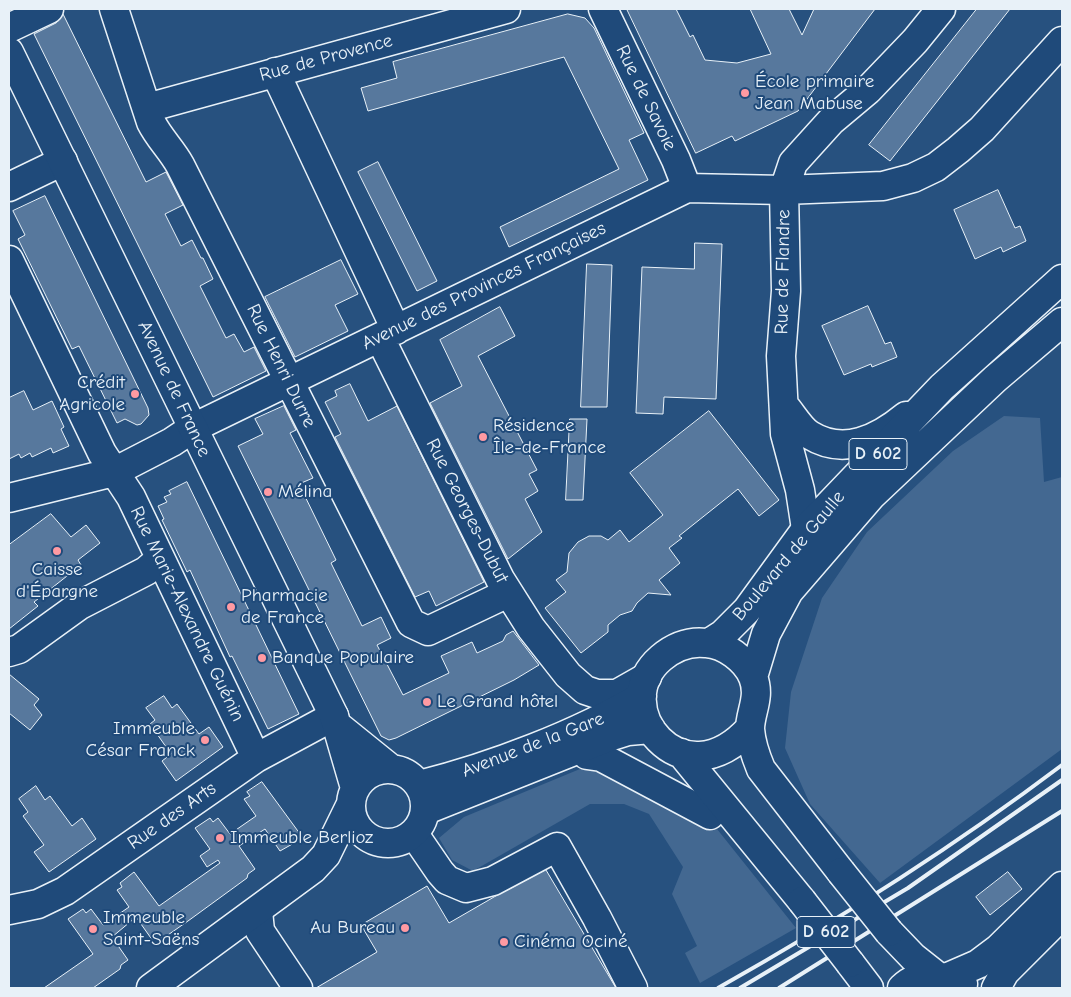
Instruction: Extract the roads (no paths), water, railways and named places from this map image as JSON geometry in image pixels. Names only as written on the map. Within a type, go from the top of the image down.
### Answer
[{"type":"street","points":[[9,28],[49,9]]},
{"type":"street","name":"Rue Henri Durre","points":[[114,9],[159,138],[174,154],[180,165],[411,623],[428,631],[508,593]]},
{"type":"street","name":"Rue de Provence","points":[[147,108],[506,9]]},
{"type":"street","name":"Rue de Savoie","points":[[603,9],[676,160],[686,188]]},
{"type":"street","name":"Rue de Flandre","points":[[806,529],[800,490],[785,434],[781,356],[786,291],[784,190],[793,163],[830,121],[868,90],[915,41],[941,9]]},
{"type":"street","name":"Avenue des Provinces Françaises","points":[[9,498],[114,472],[172,442],[193,428],[686,188],[784,190],[882,186],[913,178],[936,167],[982,128],[1062,41]]},
{"type":"street","name":"Avenue de France","points":[[9,52],[336,721]]},
{"type":"street","name":"Rue Georges-Dubut","points":[[275,72],[388,334],[508,593],[531,628],[568,675],[585,690],[598,694],[617,694],[645,686]]},
{"type":"street","points":[[9,187],[62,161]]},
{"type":"street","name":"Rue Marie-Alexandre Guénin","points":[[9,260],[102,453],[131,497],[256,758]]},
{"type":"street","name":"Boulevard de Gaulle","points":[[709,643],[723,634],[747,610],[806,529],[942,387],[1062,279]]},
{"type":"street","name":"Boulevard de Gaulle","points":[[753,677],[766,634],[789,591],[864,504],[995,379],[1062,322]]},
{"type":"street","points":[[784,405],[809,434],[837,446],[867,441],[889,431],[942,387]]},
{"type":"street","points":[[9,652],[19,649],[80,605],[146,571],[160,559]]},
{"type":"street","points":[[709,643],[734,654],[753,677],[756,692],[750,728],[728,749],[710,755],[692,756],[681,753],[660,742],[651,730],[645,717],[645,686],[656,662],[669,651],[685,644],[709,643]]},
{"type":"street","name":"Avenue de la Gare","points":[[420,809],[447,778],[530,748],[612,714],[645,686]]},
{"type":"street","points":[[336,721],[390,768],[407,774],[444,876],[460,887],[466,888],[493,881],[557,846],[633,988]]},
{"type":"street","points":[[336,721],[353,797],[355,823],[366,837],[387,844],[398,843],[420,809],[609,737],[628,731],[651,730]]},
{"type":"street","name":"Rue des Arts","points":[[9,910],[38,904],[65,891],[256,758],[336,721]]},
{"type":"street","name":"D 602","points":[[750,728],[755,753],[761,769],[841,872],[889,932],[913,957],[951,980]]},
{"type":"street","name":"D 602","points":[[681,753],[802,901],[868,988]]},
{"type":"street","points":[[587,756],[601,757],[710,816]]},
{"type":"street","points":[[151,988],[313,869],[326,855],[353,797],[370,773],[390,768]]},
{"type":"street","points":[[326,855],[366,837]]},
{"type":"street","points":[[902,988],[920,978],[951,980],[978,964],[998,949],[1062,886]]},
{"type":"street","points":[[258,911],[260,931],[298,988]]},
{"type":"street","points":[[996,988],[1005,972],[1062,914]]},
{"type":"railway","points":[[718,988],[850,910],[979,825],[1062,765]]},
{"type":"railway","points":[[740,988],[908,888],[1062,780]]},
{"type":"railway","points":[[779,988],[1062,811]]},
{"type":"place","name":"École primaire Jean Mabuse","points":[[745,93]]},
{"type":"place","name":"Crédit Agricole","points":[[135,394]]},
{"type":"place","name":"Résidence Île-de-France","points":[[483,437]]},
{"type":"place","name":"Mélina","points":[[268,492]]},
{"type":"place","name":"Caisse d'Épargne","points":[[57,551]]},
{"type":"place","name":"Pharmacie de France","points":[[231,607]]},
{"type":"place","name":"Banque Populaire","points":[[262,658]]},
{"type":"place","name":"Le Grand hôtel","points":[[427,702]]},
{"type":"place","name":"Immeuble César Franck","points":[[205,740]]},
{"type":"place","name":"Immeuble Berlioz","points":[[220,838]]},
{"type":"place","name":"Au Bureau","points":[[405,928]]},
{"type":"place","name":"Immeuble Saint-Saëns","points":[[93,929]]},
{"type":"place","name":"Cinéma Ociné","points":[[504,942]]}]
